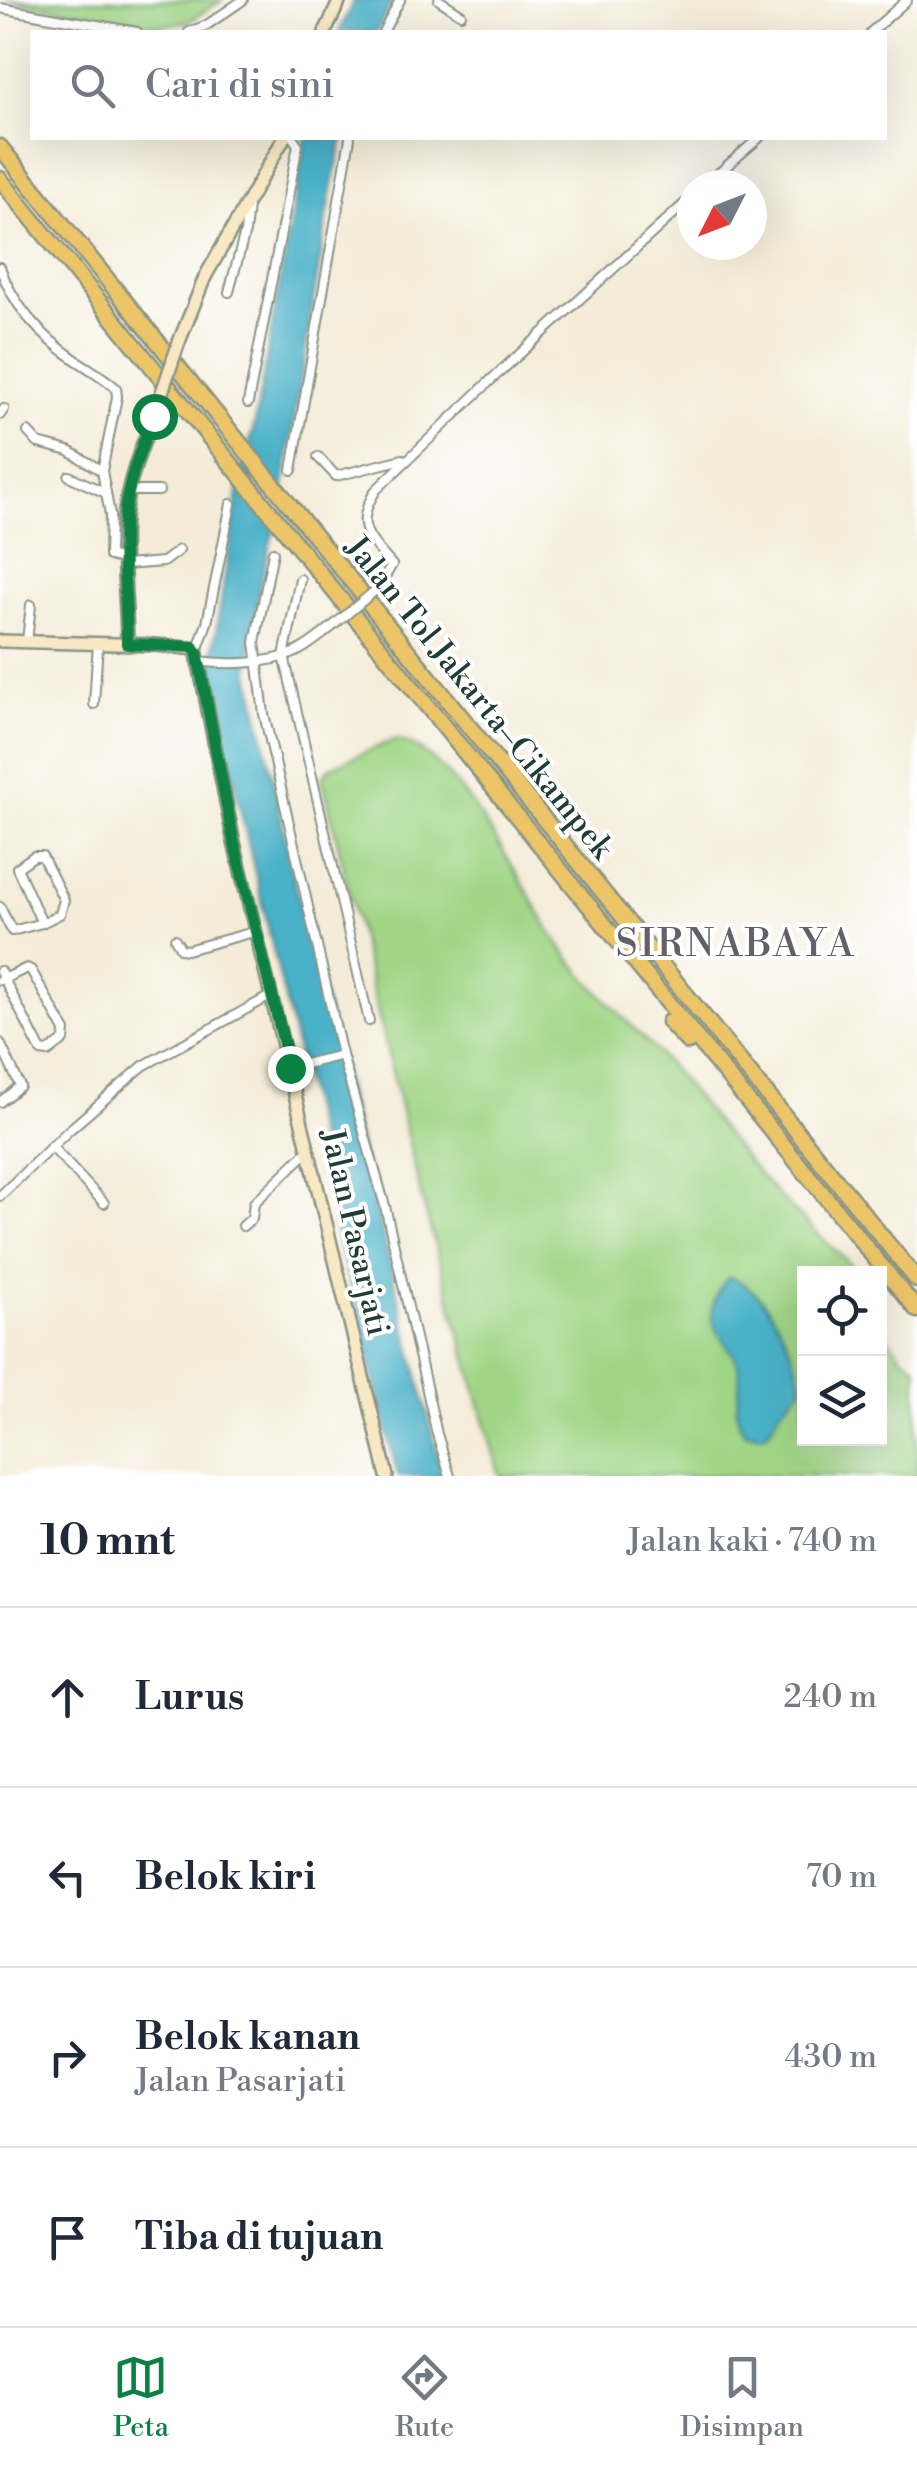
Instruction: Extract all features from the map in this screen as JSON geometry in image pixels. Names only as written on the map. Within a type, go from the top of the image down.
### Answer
[{"type":"highway","name":"Jalan Tol Jakarta–Cikampek","points":[[0,147],[917,1280]]},
{"type":"highway","name":"Jalan Tol Jakarta–Cikampek","points":[[0,178],[917,1310]]},
{"type":"highway","points":[[481,773],[521,840]]},
{"type":"highway","points":[[669,1022],[745,1100]]},
{"type":"main road","points":[[326,30],[340,0]]},
{"type":"main road","points":[[127,644],[124,521],[138,457],[205,277],[283,140]]},
{"type":"main road","points":[[0,641],[127,644],[200,656]]},
{"type":"main road","name":"Jalan Pasarjati","points":[[200,656],[233,838],[272,995],[295,1066],[309,1150],[387,1476]]},
{"type":"street","points":[[195,30],[243,0]]},
{"type":"street","points":[[385,30],[400,0]]},
{"type":"street","points":[[439,0],[461,14]]},
{"type":"street","points":[[874,30],[908,0]]},
{"type":"street","points":[[0,8],[126,30]]},
{"type":"street","points":[[248,403],[299,142],[296,140]]},
{"type":"street","points":[[292,470],[350,140]]},
{"type":"street","points":[[722,170],[757,140]]},
{"type":"street","points":[[229,292],[245,232],[248,202]]},
{"type":"street","points":[[231,504],[200,656],[252,660],[296,652],[378,588],[392,565],[367,534],[364,512],[376,490],[677,211]]},
{"type":"street","points":[[0,268],[20,307],[38,328],[72,358],[116,388],[102,471],[110,516],[109,556],[125,563],[163,562],[179,550]]},
{"type":"street","points":[[28,432],[38,443],[69,451],[102,471]]},
{"type":"street","points":[[318,457],[336,476],[408,458]]},
{"type":"street","points":[[68,476],[106,494]]},
{"type":"street","points":[[129,490],[158,491]]},
{"type":"street","points":[[274,552],[252,660],[342,1055],[384,1206],[450,1476]]},
{"type":"street","points":[[300,579],[284,656],[370,1021]]},
{"type":"street","points":[[28,641],[31,605]]},
{"type":"street","points":[[94,704],[98,644]]},
{"type":"street","points":[[0,908],[12,931],[42,923],[60,914],[64,900],[44,858],[38,855],[17,868],[42,923]]},
{"type":"street","points":[[175,939],[187,950],[258,931]]},
{"type":"street","points":[[31,970],[66,1036],[48,1052],[42,1051],[1,977],[31,970]]},
{"type":"street","points":[[0,1196],[143,1066],[272,995]]},
{"type":"street","points":[[0,1043],[20,1086],[0,1102]]},
{"type":"street","points":[[295,1066],[342,1055]]},
{"type":"street","points":[[51,1146],[104,1203]]},
{"type":"street","points":[[243,1226],[250,1220],[254,1203],[309,1150]]},
{"type":"green space","points":[[6,0],[222,0],[190,21],[158,26]]},
{"type":"green space","points":[[394,740],[415,747],[438,764],[460,789],[574,964],[664,1060],[762,1178],[852,1266],[797,1266],[797,1446],[887,1446],[887,1336],[902,1356],[917,1367],[917,1476],[500,1476],[422,1199],[322,777],[331,767]]},
{"type":"water","points":[[354,0],[393,0],[378,30],[340,30]]},
{"type":"water","points":[[305,140],[343,140],[282,497],[245,475],[277,518],[259,589],[249,668],[297,891],[443,1476],[398,1476],[334,1225],[332,1199],[209,677],[241,473],[255,422]]},
{"type":"water","points":[[729,1277],[756,1294],[777,1321],[797,1368],[797,1394],[764,1435],[745,1432],[740,1425],[737,1362],[713,1321],[720,1288]]},
{"type":"district","name":"SIRNABAYA","points":[[736,943]]},
{"type":"route","points":[[154,416],[133,472],[126,508],[127,644],[193,647],[197,652],[233,838],[290,1068]]}]
